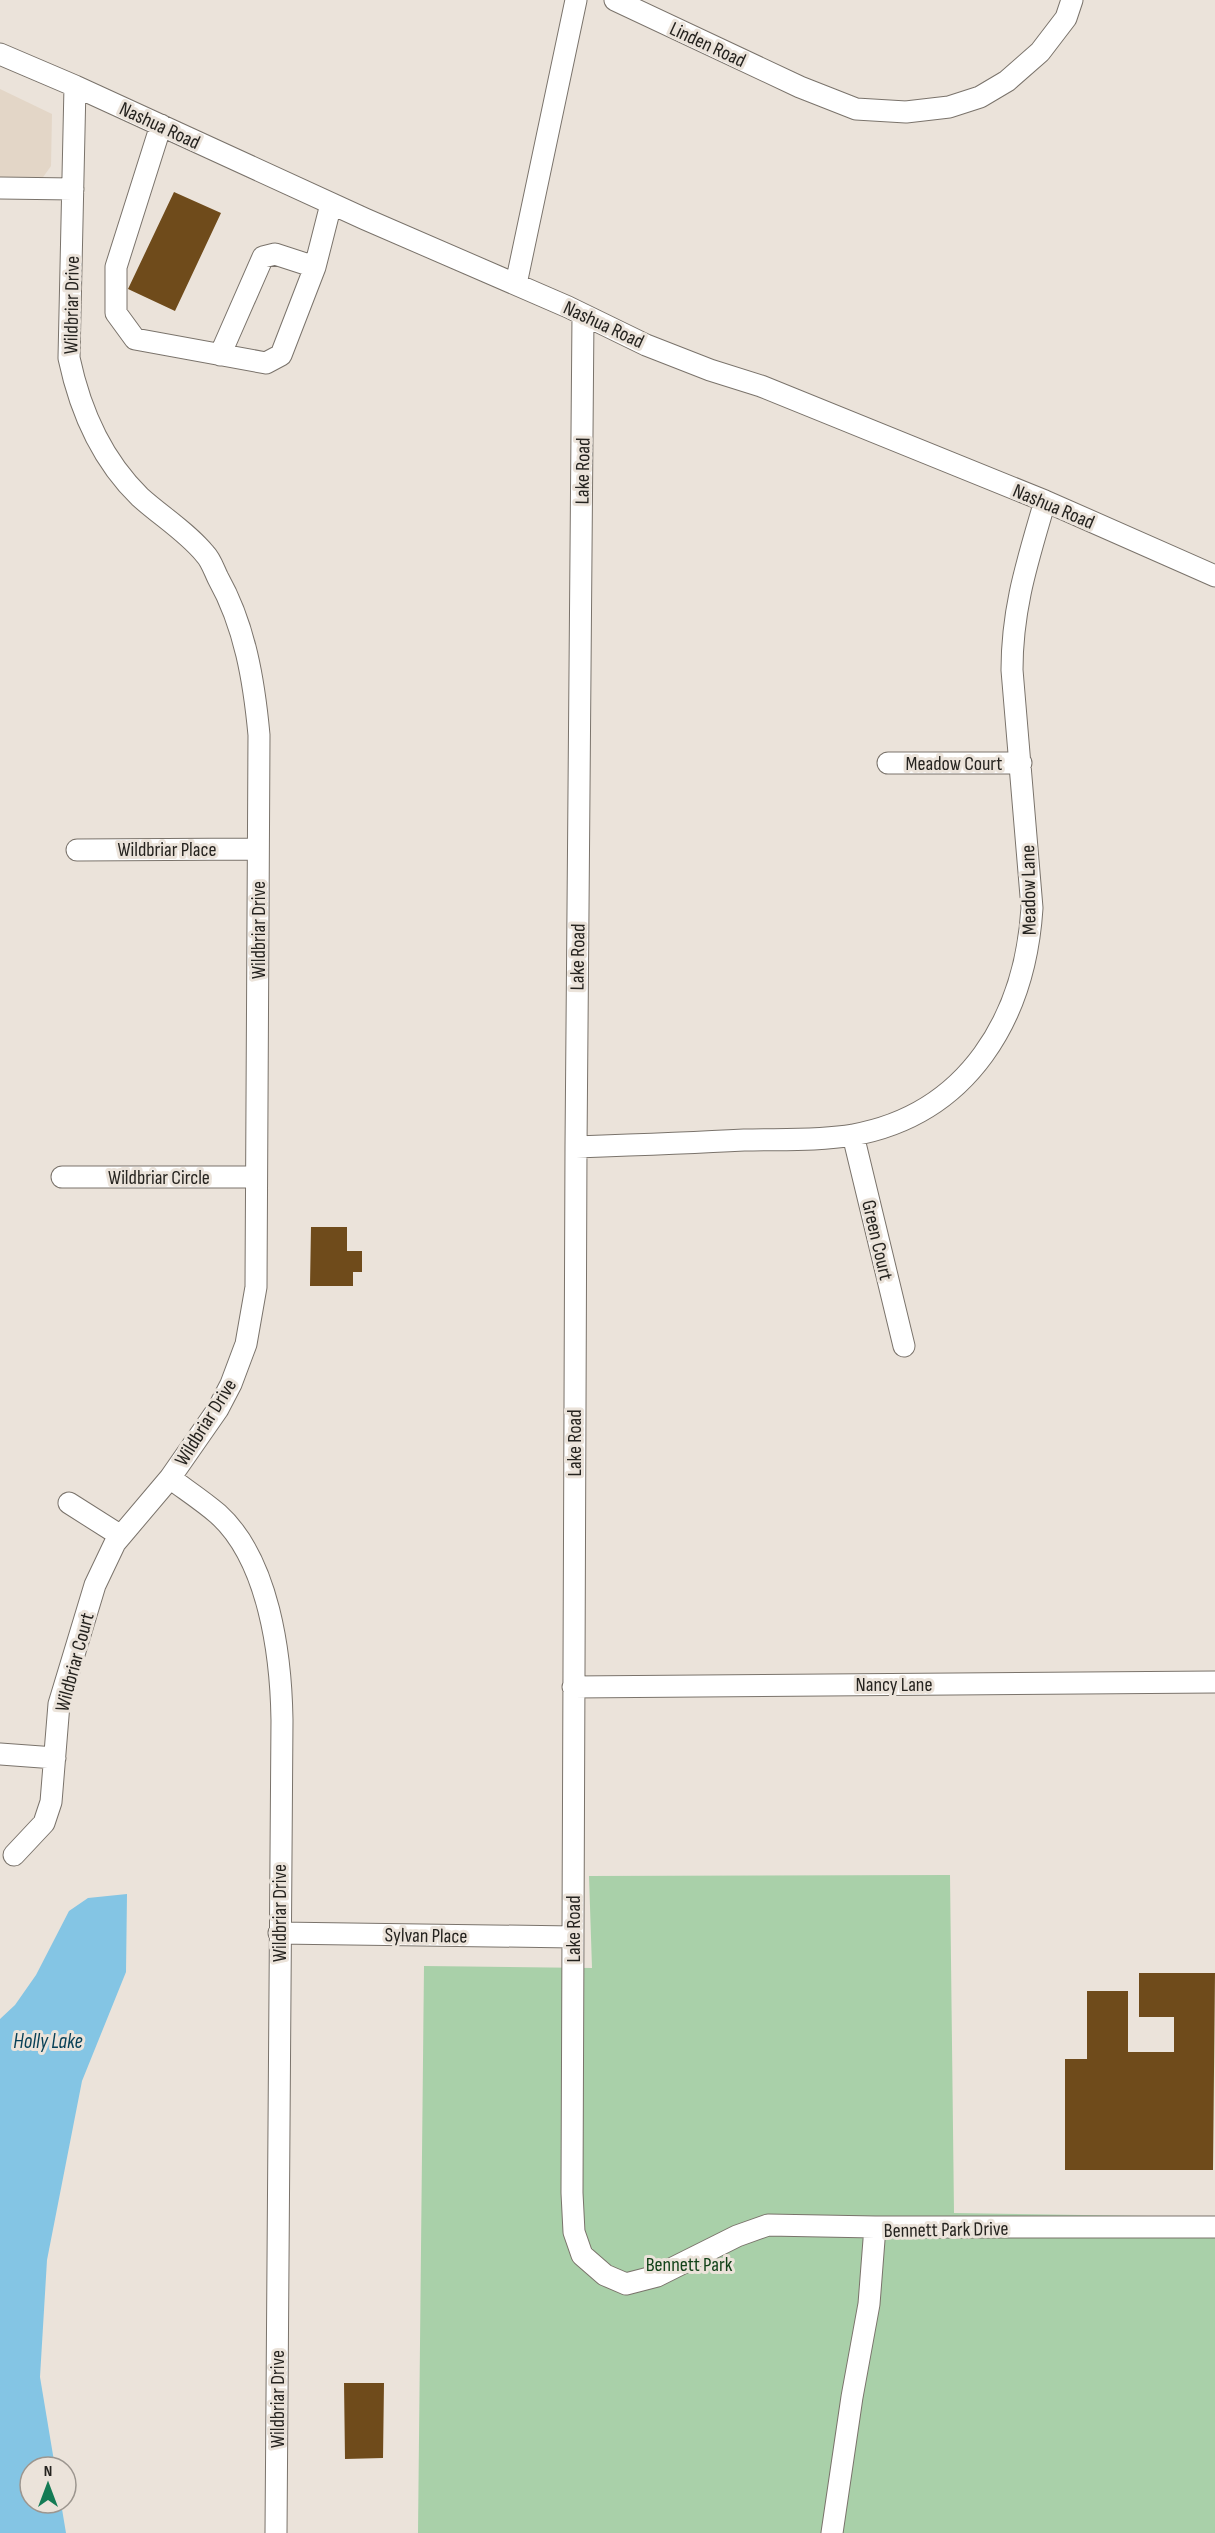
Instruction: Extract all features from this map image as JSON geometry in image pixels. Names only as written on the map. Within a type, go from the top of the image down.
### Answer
[{"type":"street","points":[[516,284],[576,0]]},
{"type":"street","name":"Linden Road","points":[[615,0],[800,87],[856,109],[906,112],[949,107],[980,97],[1007,81],[1040,52],[1066,18],[1072,0]]},
{"type":"street","name":"Nashua Road","points":[[0,54],[75,86],[331,204],[516,284],[646,345],[710,370],[761,386],[1045,501],[1215,576]]},
{"type":"street","name":"Wildbriar Drive","points":[[75,86],[69,358],[74,383],[85,415],[106,455],[139,496],[206,554],[236,616],[249,658],[259,735],[256,1287],[246,1344],[231,1384],[218,1409],[170,1478],[218,1514],[244,1547],[262,1590],[270,1617],[282,1697],[276,2533]]},
{"type":"street","points":[[161,125],[116,267],[116,313],[135,339],[266,363],[281,355],[315,267],[331,204]]},
{"type":"street","points":[[0,188],[73,189]]},
{"type":"street","points":[[220,355],[263,257],[275,254],[315,267]]},
{"type":"street","name":"Lake Road","points":[[583,315],[573,1687],[574,2232],[582,2255],[592,2266],[604,2275],[626,2284],[657,2276],[737,2236],[768,2225],[876,2227]]},
{"type":"street","name":"Meadow Lane","points":[[576,1147],[853,1135],[907,1118],[932,1104],[955,1087],[975,1067],[992,1044],[1006,1020],[1018,989],[1027,957],[1032,908],[1012,670],[1012,639],[1022,580],[1045,501]]},
{"type":"street","name":"Meadow Court","points":[[888,764],[1021,763]]},
{"type":"street","name":"Wildbriar Place","points":[[76,850],[258,849]]},
{"type":"street","name":"Green Court","points":[[853,1135],[904,1346]]},
{"type":"street","name":"Wildbriar Circle","points":[[62,1178],[256,1177]]},
{"type":"street","name":"Wildbriar Court","points":[[14,1855],[44,1823],[51,1802],[59,1704],[95,1585],[115,1543],[170,1478]]},
{"type":"street","points":[[69,1503],[121,1536]]},
{"type":"street","name":"Nancy Lane","points":[[573,1687],[1215,1682]]},
{"type":"street","points":[[0,1754],[55,1758]]},
{"type":"street","name":"Sylvan Place","points":[[279,1933],[573,1937]]},
{"type":"street","name":"Bennett Park Drive","points":[[832,2533],[852,2397],[869,2304],[876,2227],[1215,2227]]},
{"type":"shaded area","points":[[0,89],[52,114],[51,166],[41,180],[0,180]]},
{"type":"green space","name":"Bennett Park","points":[[950,1875],[954,2213],[1215,2217],[1215,2533],[418,2533],[424,1966],[592,1968],[589,1876]]},
{"type":"water","name":"Holly Lake","points":[[127,1894],[126,1972],[82,2081],[47,2260],[40,2377],[53,2455],[18,2455],[18,2515],[63,2515],[66,2533],[0,2533],[0,2019],[15,2005],[36,1975],[69,1911],[88,1898]]},
{"type":"building","points":[[174,192],[221,213],[175,311],[128,289]]},
{"type":"building","points":[[311,1227],[347,1227],[347,1251],[362,1251],[362,1272],[353,1272],[353,1286],[310,1286]]},
{"type":"building","points":[[1139,1973],[1215,1973],[1213,2170],[1065,2170],[1065,2059],[1087,2059],[1087,1991],[1128,1991],[1128,2052],[1174,2052],[1174,2017],[1139,2017]]},
{"type":"building","points":[[344,2383],[384,2383],[383,2458],[345,2459]]}]
